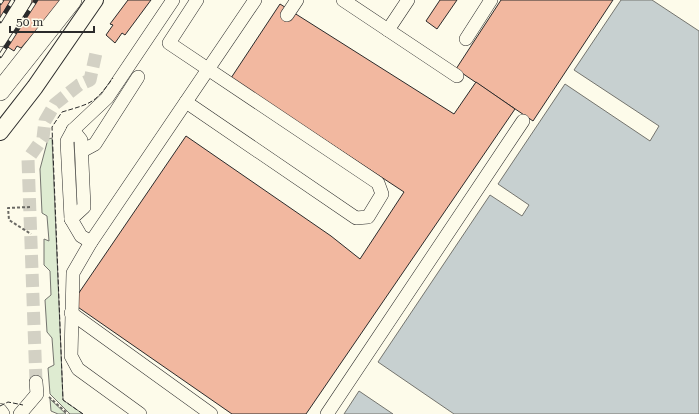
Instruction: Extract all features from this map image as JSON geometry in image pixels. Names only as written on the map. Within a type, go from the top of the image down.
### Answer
[{"type":"highway","points":[[0,36],[22,0]]},
{"type":"highway","points":[[0,91],[72,0]]},
{"type":"main road","points":[[0,132],[17,111],[95,0]]},
{"type":"main road","points":[[0,126],[17,111]]},
{"type":"street","points":[[91,242],[81,236],[71,219],[67,159],[68,141],[73,130],[107,98],[173,0]]},
{"type":"street","points":[[186,102],[356,218],[368,217],[382,194],[378,183],[169,43],[197,0]]},
{"type":"street","points":[[140,414],[78,369],[71,356],[73,273],[91,242],[255,0]]},
{"type":"street","points":[[287,15],[297,0]]},
{"type":"street","points":[[343,0],[357,4],[388,30],[457,76]]},
{"type":"street","points":[[388,30],[408,0]]},
{"type":"street","points":[[466,39],[492,0]]},
{"type":"street","points":[[82,151],[95,144],[138,77]]},
{"type":"street","points":[[327,414],[523,121]]},
{"type":"street","points":[[71,219],[84,207],[81,140],[73,130]]},
{"type":"street","points":[[71,313],[211,414]]},
{"type":"street","points":[[20,414],[37,394],[36,382]]},
{"type":"street","points":[[0,410],[3,414]]},
{"type":"path","points":[[30,207],[8,208],[8,220],[31,234]]},
{"type":"path","points":[[44,395],[52,399],[68,414]]},
{"type":"green space","points":[[52,138],[63,400],[83,414],[70,414],[50,394],[48,368],[54,365],[52,338],[47,332],[45,300],[51,295],[50,271],[44,265],[44,239],[49,241],[47,216],[42,213],[40,169],[48,139]]},
{"type":"green space","points":[[50,399],[66,414],[58,414],[51,411]]},
{"type":"shaded area","points":[[621,0],[652,0],[699,31],[699,414],[454,414],[378,362],[490,195],[522,216],[529,205],[498,184],[565,84],[650,141],[659,126],[574,70]]},
{"type":"shaded area","points":[[359,391],[393,414],[344,414]]},
{"type":"building","points":[[0,0],[63,0],[21,48],[17,46],[14,51],[0,42]]},
{"type":"building","points":[[128,0],[151,0],[125,35],[122,33],[115,43],[106,35],[113,25],[110,24]]},
{"type":"building","points":[[440,0],[457,0],[437,29],[426,21]]},
{"type":"building","points":[[501,0],[613,0],[533,121],[456,69]]},
{"type":"building","points":[[280,4],[454,114],[476,82],[515,109],[306,414],[232,414],[72,303],[186,136],[331,236],[360,259],[404,192],[231,78]]},
{"type":"tunnel","points":[[36,382],[28,159],[43,138],[45,121],[55,104],[79,85],[90,80],[98,49]]},
{"type":"railway","points":[[0,21],[13,0]]},
{"type":"railway","points":[[0,56],[36,0]]},
{"type":"fence","points":[[83,414],[63,400],[52,127],[62,112],[80,107],[92,101],[101,93],[113,78]]},
{"type":"fence","points":[[0,406],[8,402],[23,405]]}]
